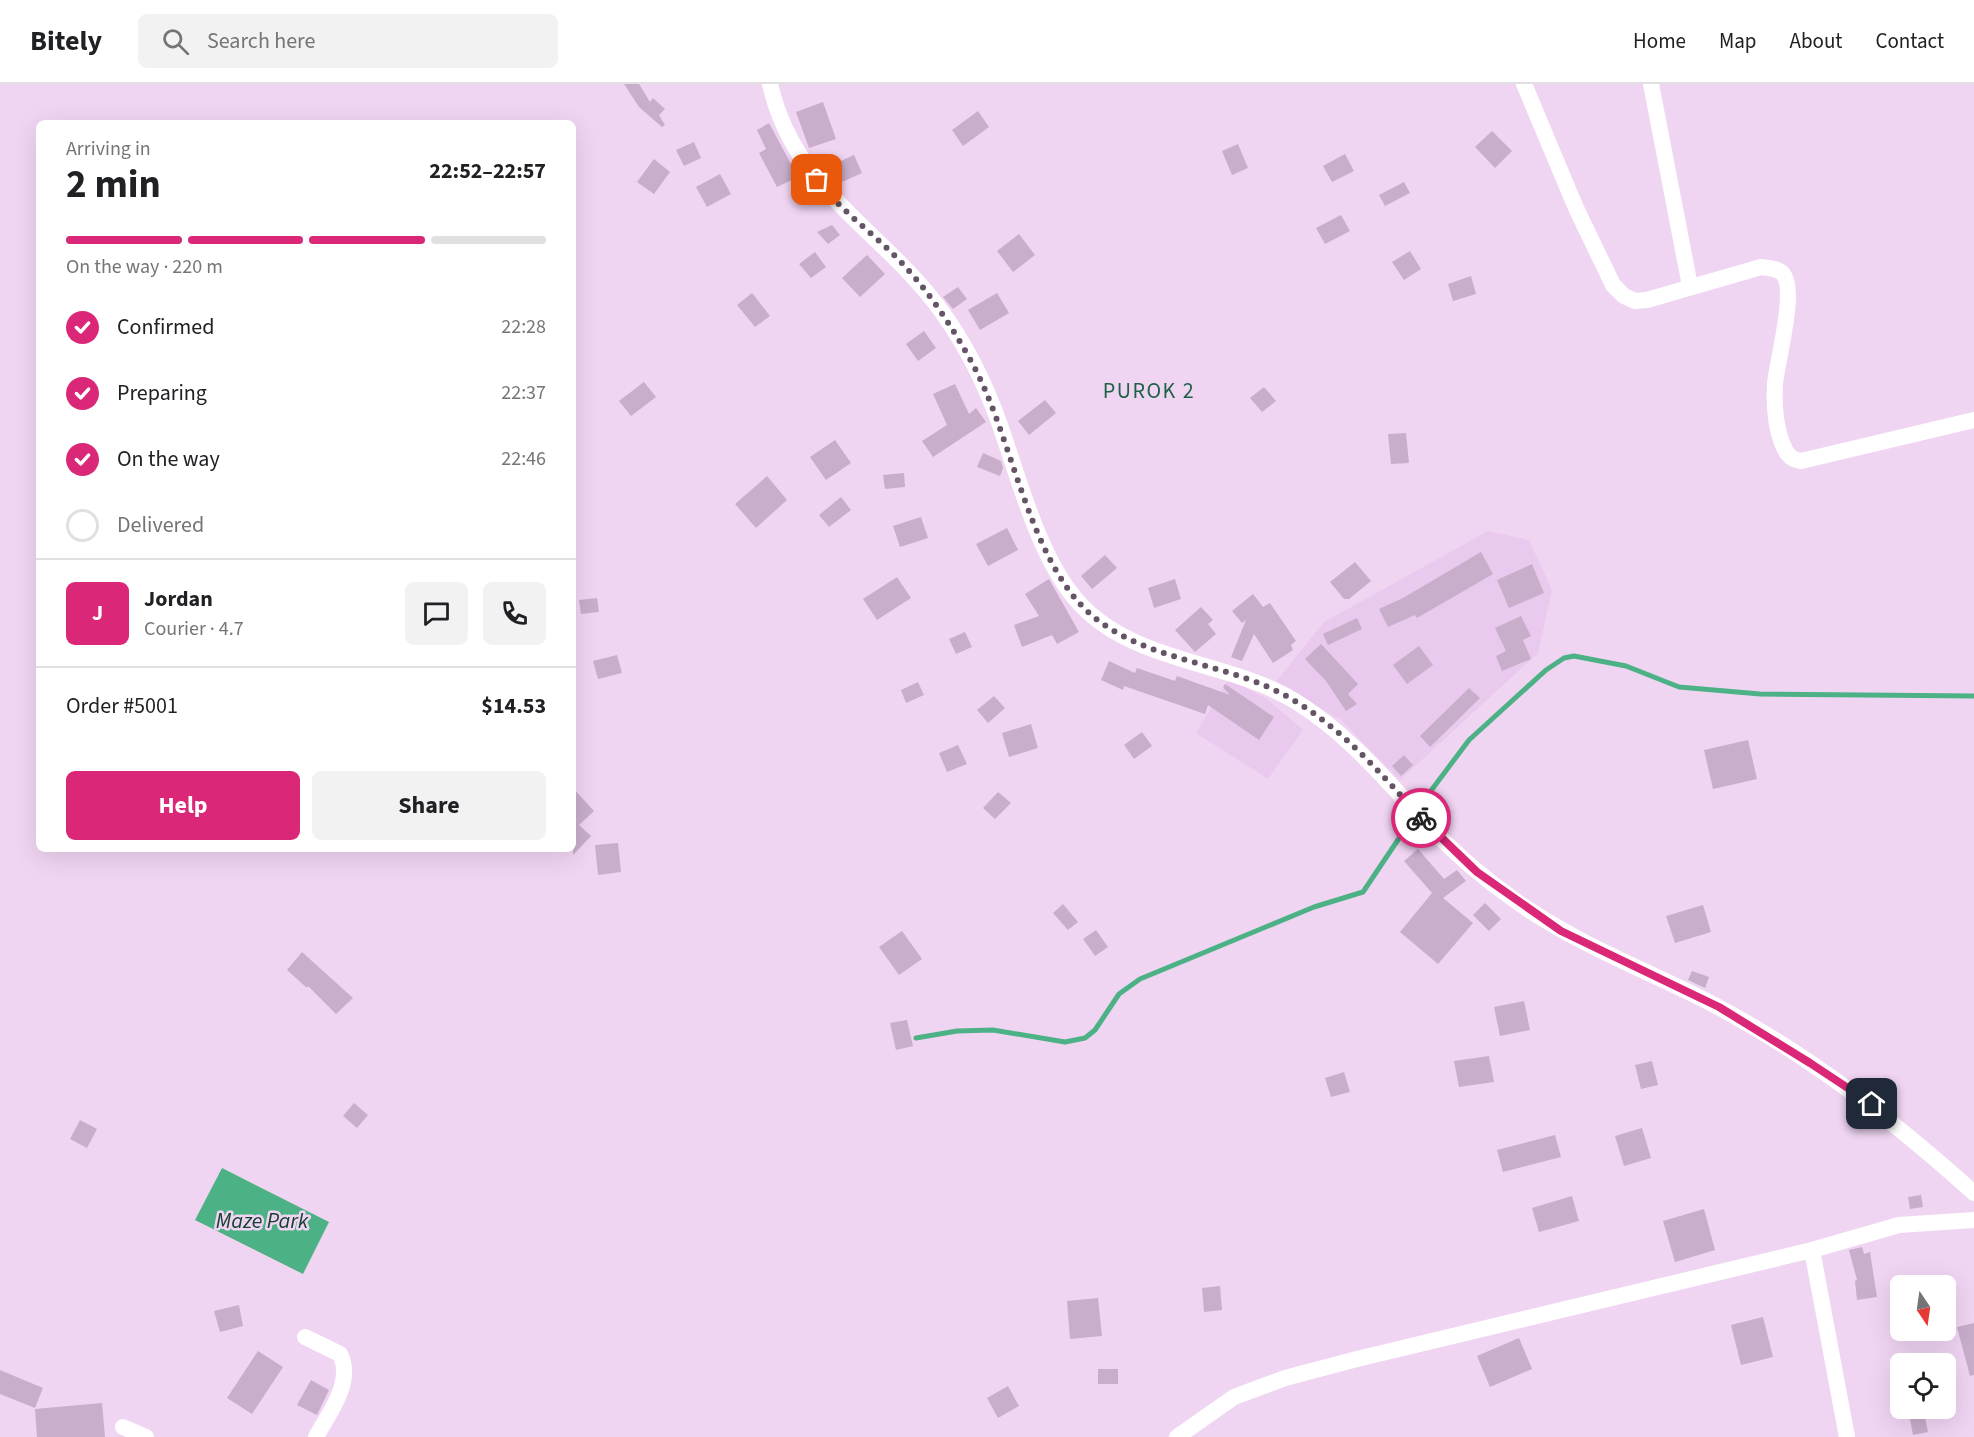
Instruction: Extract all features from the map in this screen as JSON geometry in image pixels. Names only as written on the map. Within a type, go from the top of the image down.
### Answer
[{"type":"street","points":[[770,84],[785,130],[798,154],[832,199],[899,260],[920,284],[943,313],[973,363],[993,406],[1029,508],[1051,558],[1076,600],[1104,624],[1130,638],[1171,656],[1267,687],[1295,701],[1331,727],[1373,764],[1428,825],[1477,872],[1561,931],[1719,1007],[1828,1074],[1872,1104],[1974,1193]]},
{"type":"street","points":[[1524,84],[1576,208],[1613,285],[1624,296],[1635,301],[1761,267],[1778,270],[1783,274],[1788,289],[1775,385],[1776,421],[1786,452],[1794,460],[1824,456],[1974,420]]},
{"type":"street","points":[[1651,84],[1690,286]]},
{"type":"street","points":[[1177,1437],[1234,1397],[1286,1378],[1812,1251],[1899,1225],[1974,1220]]},
{"type":"street","points":[[1812,1251],[1847,1437]]},
{"type":"street","points":[[305,1337],[340,1354],[345,1367],[342,1390],[316,1437]]},
{"type":"shaded area","points":[[1488,531],[1529,540],[1552,590],[1538,653],[1400,780],[1340,719],[1275,683],[1324,622]]},
{"type":"shaded area","points":[[1229,679],[1267,699],[1303,730],[1268,779],[1196,733]]},
{"type":"water","name":"Maze Park","points":[[222,1168],[329,1222],[303,1274],[195,1220]]},
{"type":"building","points":[[624,84],[639,84],[650,102],[653,98],[665,109],[659,115],[665,125],[662,127],[639,107]]},
{"type":"building","points":[[823,102],[836,139],[809,148],[796,112]]},
{"type":"building","points":[[978,111],[989,127],[963,146],[952,130]]},
{"type":"building","points":[[769,123],[798,177],[777,187],[759,153],[766,149],[757,130]]},
{"type":"building","points":[[1492,131],[1512,151],[1495,168],[1475,147]]},
{"type":"building","points":[[694,142],[701,158],[684,166],[676,150]]},
{"type":"building","points":[[1238,144],[1248,168],[1232,175],[1222,151]]},
{"type":"building","points":[[1345,154],[1354,171],[1332,182],[1323,166]]},
{"type":"building","points":[[854,155],[862,173],[842,182],[834,164]]},
{"type":"building","points":[[654,159],[670,172],[654,194],[637,182]]},
{"type":"building","points":[[720,174],[731,194],[707,207],[696,187]]},
{"type":"building","points":[[1404,182],[1410,193],[1385,206],[1379,195]]},
{"type":"building","points":[[1341,215],[1350,231],[1325,244],[1316,228]]},
{"type":"building","points":[[832,225],[840,235],[828,244],[817,232]]},
{"type":"building","points":[[1019,234],[1035,255],[1013,272],[997,251]]},
{"type":"building","points":[[1410,251],[1421,269],[1404,280],[1392,262]]},
{"type":"building","points":[[815,252],[826,267],[811,278],[799,264]]},
{"type":"building","points":[[867,255],[885,274],[860,297],[842,278]]},
{"type":"building","points":[[1471,276],[1476,294],[1453,301],[1448,284]]},
{"type":"building","points":[[958,287],[967,299],[953,309],[943,297]]},
{"type":"building","points":[[752,293],[770,316],[755,327],[737,305]]},
{"type":"building","points":[[997,293],[1009,313],[980,330],[968,310]]},
{"type":"building","points":[[924,331],[936,348],[918,361],[906,344]]},
{"type":"building","points":[[644,382],[656,397],[631,416],[619,401]]},
{"type":"building","points":[[955,384],[969,414],[976,408],[986,422],[933,457],[922,441],[947,425],[933,394]]},
{"type":"building","points":[[1264,387],[1276,401],[1262,412],[1250,398]]},
{"type":"building","points":[[1045,400],[1056,413],[1029,435],[1018,421]]},
{"type":"building","points":[[1406,433],[1409,463],[1391,464],[1388,434]]},
{"type":"building","points":[[835,440],[851,463],[826,480],[810,457]]},
{"type":"building","points":[[983,453],[1001,461],[1003,468],[1000,476],[977,467]]},
{"type":"building","points":[[904,473],[905,487],[885,489],[883,475]]},
{"type":"building","points":[[767,476],[787,500],[756,528],[735,504]]},
{"type":"building","points":[[841,497],[851,510],[829,527],[819,515]]},
{"type":"building","points":[[921,517],[928,538],[900,547],[893,526]]},
{"type":"building","points":[[1007,528],[1018,550],[988,566],[976,544]]},
{"type":"building","points":[[1481,552],[1493,574],[1417,618],[1415,615],[1388,627],[1379,609],[1403,598]]},
{"type":"building","points":[[1105,555],[1117,568],[1092,589],[1081,576]]},
{"type":"building","points":[[1355,562],[1371,581],[1349,599],[1344,599],[1330,582]]},
{"type":"building","points":[[1532,564],[1544,593],[1509,608],[1497,580]]},
{"type":"building","points":[[897,577],[911,598],[877,620],[863,599]]},
{"type":"building","points":[[1049,579],[1079,632],[1057,644],[1052,635],[1022,647],[1014,625],[1039,616],[1025,594]]},
{"type":"building","points":[[1175,579],[1181,599],[1154,608],[1148,588]]},
{"type":"building","points":[[1253,594],[1263,607],[1270,603],[1296,641],[1291,645],[1293,650],[1273,663],[1254,634],[1242,661],[1231,657],[1246,620],[1242,623],[1232,611]]},
{"type":"building","points":[[597,598],[599,612],[581,614],[579,600]]},
{"type":"building","points":[[1201,607],[1213,620],[1208,624],[1216,634],[1195,652],[1175,630]]},
{"type":"building","points":[[1521,616],[1531,636],[1523,640],[1531,659],[1502,671],[1496,656],[1506,651],[1495,628]]},
{"type":"building","points":[[1357,618],[1362,629],[1328,645],[1323,634]]},
{"type":"building","points":[[965,632],[972,647],[956,654],[949,639]]},
{"type":"building","points":[[1321,644],[1358,684],[1348,694],[1357,704],[1346,711],[1326,681],[1305,659]]},
{"type":"building","points":[[1419,646],[1433,665],[1407,684],[1393,665]]},
{"type":"building","points":[[617,655],[622,673],[598,679],[593,661]]},
{"type":"building","points":[[1109,661],[1135,673],[1137,668],[1175,681],[1177,676],[1230,695],[1223,687],[1225,684],[1274,717],[1259,740],[1208,705],[1205,714],[1124,686],[1123,690],[1101,680]]},
{"type":"building","points":[[918,682],[924,695],[906,703],[901,690]]},
{"type":"building","points":[[1469,688],[1480,698],[1430,747],[1420,736]]},
{"type":"building","points":[[994,696],[1005,708],[988,723],[977,710]]},
{"type":"building","points":[[1031,724],[1038,748],[1009,757],[1002,733]]},
{"type":"building","points":[[1142,732],[1152,746],[1134,759],[1124,745]]},
{"type":"building","points":[[1748,740],[1757,779],[1713,789],[1704,750]]},
{"type":"building","points":[[958,745],[967,764],[947,772],[939,753]]},
{"type":"building","points":[[1404,755],[1413,765],[1401,776],[1392,766]]},
{"type":"building","points":[[576,791],[594,811],[579,825],[591,836],[576,852]]},
{"type":"building","points":[[998,792],[1011,803],[995,819],[983,808]]},
{"type":"building","points":[[618,843],[621,872],[598,875],[595,845]]},
{"type":"building","points":[[1418,849],[1444,879],[1457,870],[1466,881],[1443,898],[1473,923],[1438,964],[1400,932],[1432,893],[1404,861]]},
{"type":"building","points":[[1485,903],[1501,919],[1489,931],[1473,915]]},
{"type":"building","points":[[1063,904],[1078,922],[1068,930],[1053,913]]},
{"type":"building","points":[[1703,905],[1711,932],[1675,943],[1666,916]]},
{"type":"building","points":[[1096,930],[1108,947],[1095,956],[1083,939]]},
{"type":"building","points":[[902,931],[922,959],[899,975],[879,947]]},
{"type":"building","points":[[302,952],[353,998],[336,1014],[308,986],[307,988],[287,970]]},
{"type":"building","points":[[1692,971],[1709,977],[1705,988],[1688,980]]},
{"type":"building","points":[[1524,1001],[1530,1030],[1500,1036],[1494,1007]]},
{"type":"building","points":[[907,1020],[913,1046],[896,1050],[890,1023]]},
{"type":"building","points":[[1489,1056],[1494,1082],[1459,1087],[1454,1061]]},
{"type":"building","points":[[1652,1061],[1658,1085],[1641,1089],[1635,1065]]},
{"type":"building","points":[[1344,1072],[1350,1092],[1331,1097],[1325,1078]]},
{"type":"building","points":[[354,1103],[368,1115],[357,1128],[343,1116]]},
{"type":"building","points":[[80,1120],[97,1129],[87,1148],[70,1139]]},
{"type":"building","points":[[1642,1128],[1651,1158],[1624,1166],[1615,1136]]},
{"type":"building","points":[[1555,1135],[1561,1157],[1503,1172],[1497,1150]]},
{"type":"building","points":[[1921,1195],[1923,1207],[1910,1209],[1908,1197]]},
{"type":"building","points":[[1572,1196],[1579,1221],[1539,1232],[1532,1208]]},
{"type":"building","points":[[1704,1209],[1715,1250],[1675,1262],[1663,1221]]},
{"type":"building","points":[[1862,1247],[1864,1254],[1870,1252],[1877,1297],[1857,1300],[1855,1281],[1857,1280],[1849,1250]]},
{"type":"building","points":[[1220,1286],[1222,1310],[1204,1312],[1202,1288]]},
{"type":"building","points":[[1098,1298],[1102,1336],[1070,1339],[1067,1301]]},
{"type":"building","points":[[239,1305],[243,1326],[220,1332],[214,1311]]},
{"type":"building","points":[[1763,1317],[1773,1357],[1741,1365],[1731,1325]]},
{"type":"building","points":[[1974,1323],[1974,1375],[1970,1376],[1957,1327]]},
{"type":"building","points":[[1519,1338],[1532,1369],[1490,1387],[1477,1356]]},
{"type":"building","points":[[258,1351],[283,1367],[252,1414],[227,1398]]},
{"type":"building","points":[[1098,1369],[1118,1369],[1118,1384],[1098,1384]]},
{"type":"building","points":[[0,1370],[43,1388],[35,1408],[0,1394]]},
{"type":"building","points":[[311,1380],[329,1390],[317,1415],[297,1405]]},
{"type":"building","points":[[1008,1386],[1019,1406],[998,1418],[987,1398]]},
{"type":"building","points":[[102,1403],[105,1437],[37,1437],[35,1409]]},
{"type":"building","points":[[1910,1419],[1925,1419],[1928,1432],[1913,1435]]},
{"type":"waterway","points":[[916,1038],[957,1031],[993,1030],[1065,1042],[1085,1038],[1095,1030],[1119,994],[1140,979],[1314,907],[1363,892],[1430,792],[1469,740],[1546,670],[1564,658],[1574,656],[1626,666],[1679,687],[1760,694],[1974,696]]},
{"type":"way so far","points":[[817,180],[846,213],[899,260],[943,313],[973,363],[993,406],[1029,508],[1055,568],[1076,600],[1104,624],[1130,638],[1171,656],[1267,687],[1295,701],[1331,727],[1373,764],[1421,818]]},
{"type":"district","name":"PUROK 2","points":[[1149,391]]},
{"type":"route","points":[[1421,818],[1477,872],[1518,903],[1561,931],[1645,974],[1719,1007],[1872,1104]]}]
